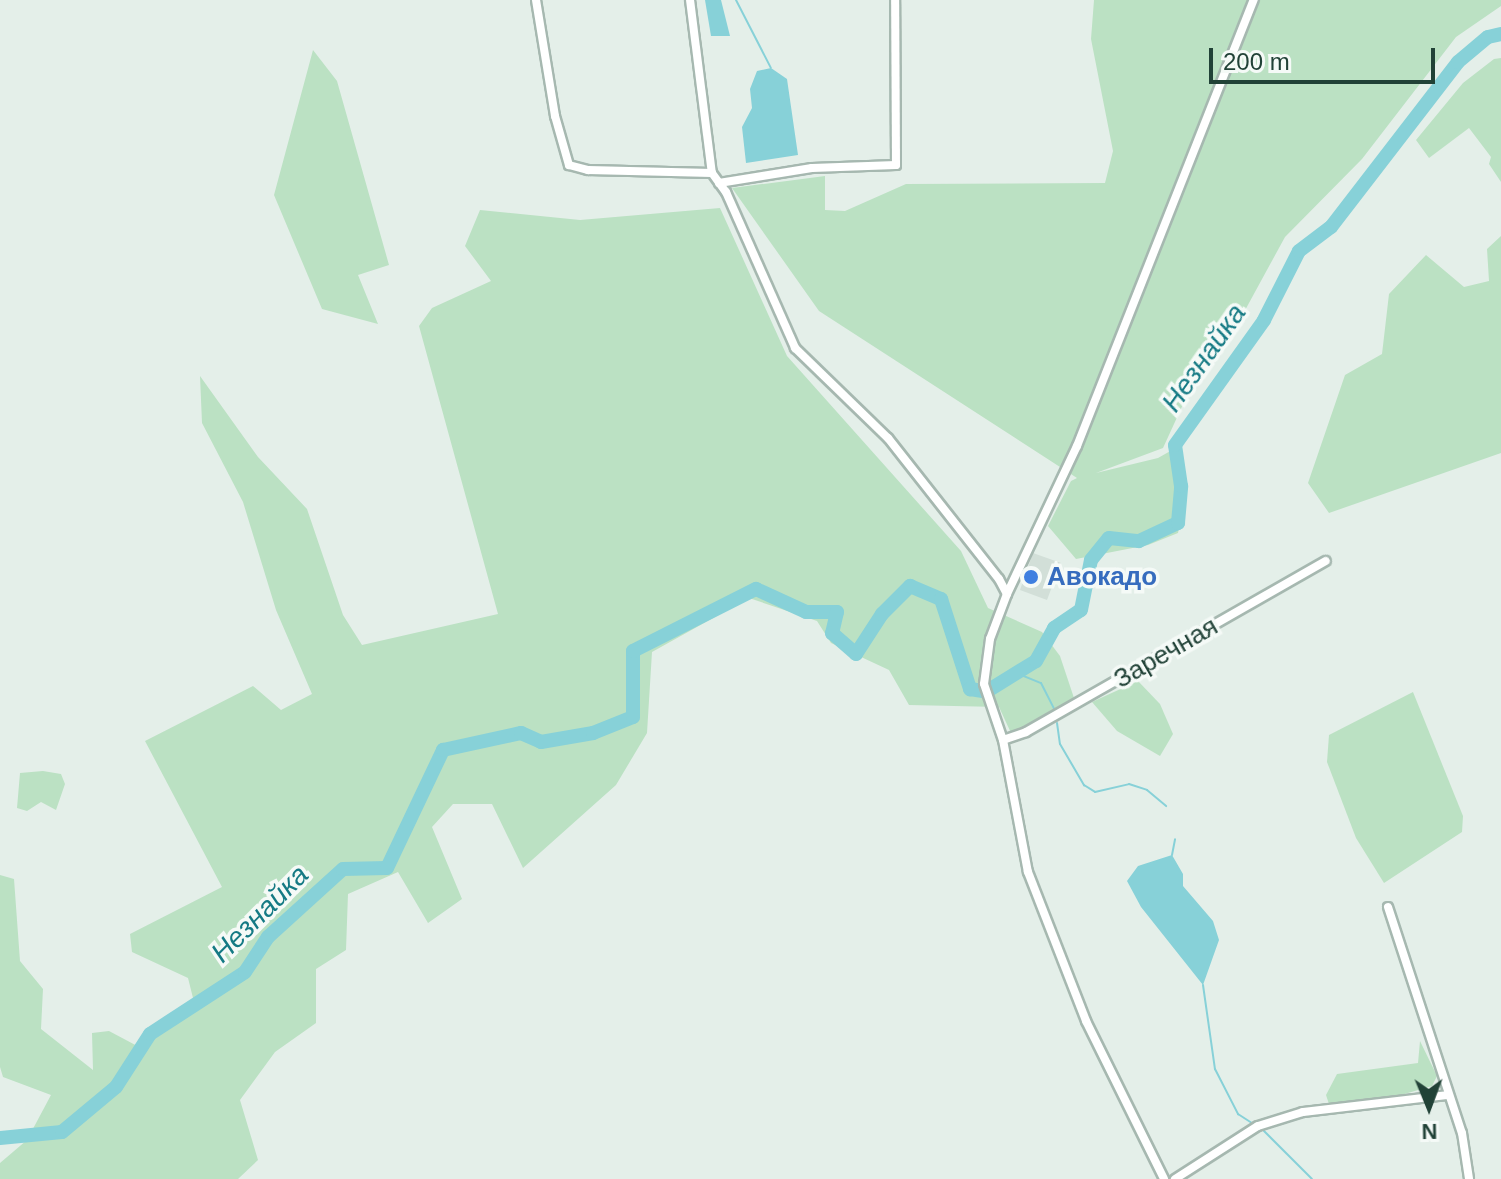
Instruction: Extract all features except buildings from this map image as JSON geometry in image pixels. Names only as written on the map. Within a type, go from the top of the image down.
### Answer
[{"type":"street","points":[[536,0],[555,116],[569,165],[588,170],[712,173]]},
{"type":"street","points":[[690,0],[712,173],[795,348],[888,438],[977,545],[1007,594]]},
{"type":"street","points":[[719,183],[812,168],[896,165],[895,0]]},
{"type":"street","points":[[1164,1179],[1086,1021],[1028,872],[1003,740],[984,684],[990,639],[1007,594],[1077,446],[1254,0]]},
{"type":"street","name":"Заречная","points":[[1003,740],[1052,718],[1326,561]]},
{"type":"street","points":[[1388,907],[1447,1095],[1462,1133],[1469,1179]]},
{"type":"street","points":[[1175,1179],[1258,1126],[1303,1112],[1447,1095]]},
{"type":"shaded area","points":[[1033,553],[1061,563],[1047,600],[1020,590]]},
{"type":"green space","points":[[1094,0],[1501,0],[1501,6],[1456,37],[1362,159],[1285,237],[1243,314],[1185,400],[1163,448],[1096,473],[1158,458],[1181,445],[1186,492],[1178,533],[1148,545],[1076,559],[1048,526],[1071,481],[1077,478],[819,311],[732,188],[825,176],[825,210],[845,211],[906,184],[1105,183],[1113,151],[1091,39]]},
{"type":"green space","points":[[313,50],[337,81],[389,265],[358,275],[378,324],[322,309],[274,195]]},
{"type":"green space","points":[[1501,58],[1501,182],[1489,164],[1491,157],[1469,128],[1429,158],[1416,140],[1463,83],[1494,59]]},
{"type":"green space","points":[[720,208],[787,356],[961,551],[988,608],[1042,632],[1060,656],[1075,701],[1011,733],[999,707],[909,705],[889,670],[831,643],[817,621],[749,598],[652,652],[647,733],[616,785],[523,868],[492,804],[453,804],[432,827],[462,899],[428,923],[398,872],[348,894],[346,950],[316,969],[316,1023],[275,1052],[240,1100],[258,1160],[238,1179],[0,1179],[0,1163],[27,1140],[51,1095],[3,1077],[0,1067],[0,875],[14,879],[20,961],[43,989],[41,1029],[93,1070],[92,1033],[109,1031],[141,1048],[196,1010],[188,978],[132,952],[130,934],[222,887],[145,741],[253,686],[281,710],[312,694],[276,610],[243,502],[202,423],[200,376],[258,457],[307,509],[343,615],[362,645],[498,614],[419,326],[432,308],[491,281],[465,246],[480,210],[580,220]]},
{"type":"green space","points":[[1501,236],[1501,453],[1329,513],[1308,483],[1345,375],[1382,354],[1389,294],[1426,255],[1464,287],[1489,281],[1487,249]]},
{"type":"green space","points":[[1138,681],[1160,704],[1173,734],[1160,756],[1117,731],[1092,702]]},
{"type":"green space","points":[[1413,692],[1463,816],[1462,832],[1384,883],[1356,838],[1327,762],[1329,735]]},
{"type":"green space","points":[[43,771],[61,774],[65,784],[56,810],[41,802],[27,811],[17,808],[20,773]]},
{"type":"green space","points":[[1420,1041],[1437,1076],[1432,1086],[1394,1097],[1329,1104],[1326,1095],[1337,1074],[1418,1063]]},
{"type":"water","points":[[705,0],[721,0],[730,36],[711,36]]},
{"type":"water","points":[[771,68],[787,79],[798,155],[746,163],[742,127],[752,108],[750,89],[757,71]]},
{"type":"water","points":[[1172,855],[1183,874],[1183,886],[1213,921],[1219,940],[1203,985],[1141,907],[1127,881],[1138,866]]},
{"type":"waterway","points":[[736,0],[771,68]]},
{"type":"waterway","name":"Незнайка","points":[[989,690],[1036,661],[1054,628],[1081,610],[1091,560],[1109,538],[1139,541],[1178,523],[1181,486],[1175,445],[1264,320],[1299,251],[1331,227],[1458,62],[1488,37],[1501,34]]},
{"type":"waterway","name":"Незнайка","points":[[0,1138],[62,1132],[116,1087],[150,1034],[245,972],[268,937],[343,869],[387,868],[443,750],[521,733],[541,742],[593,733],[633,717],[633,651],[756,589],[806,612],[837,612],[832,633],[856,654],[882,614],[910,586],[941,599],[970,689],[983,691]]},
{"type":"waterway","points":[[1016,673],[1041,683],[1054,709]]},
{"type":"waterway","points":[[1057,723],[1060,744],[1084,785],[1095,792],[1129,784],[1147,790],[1166,806]]},
{"type":"waterway","points":[[1172,855],[1175,839]]},
{"type":"waterway","points":[[1203,985],[1215,1069],[1238,1114],[1252,1123]]},
{"type":"waterway","points":[[1263,1130],[1312,1179]]},
{"type":"place","name":"Авокадо","points":[[1031,577]]}]
